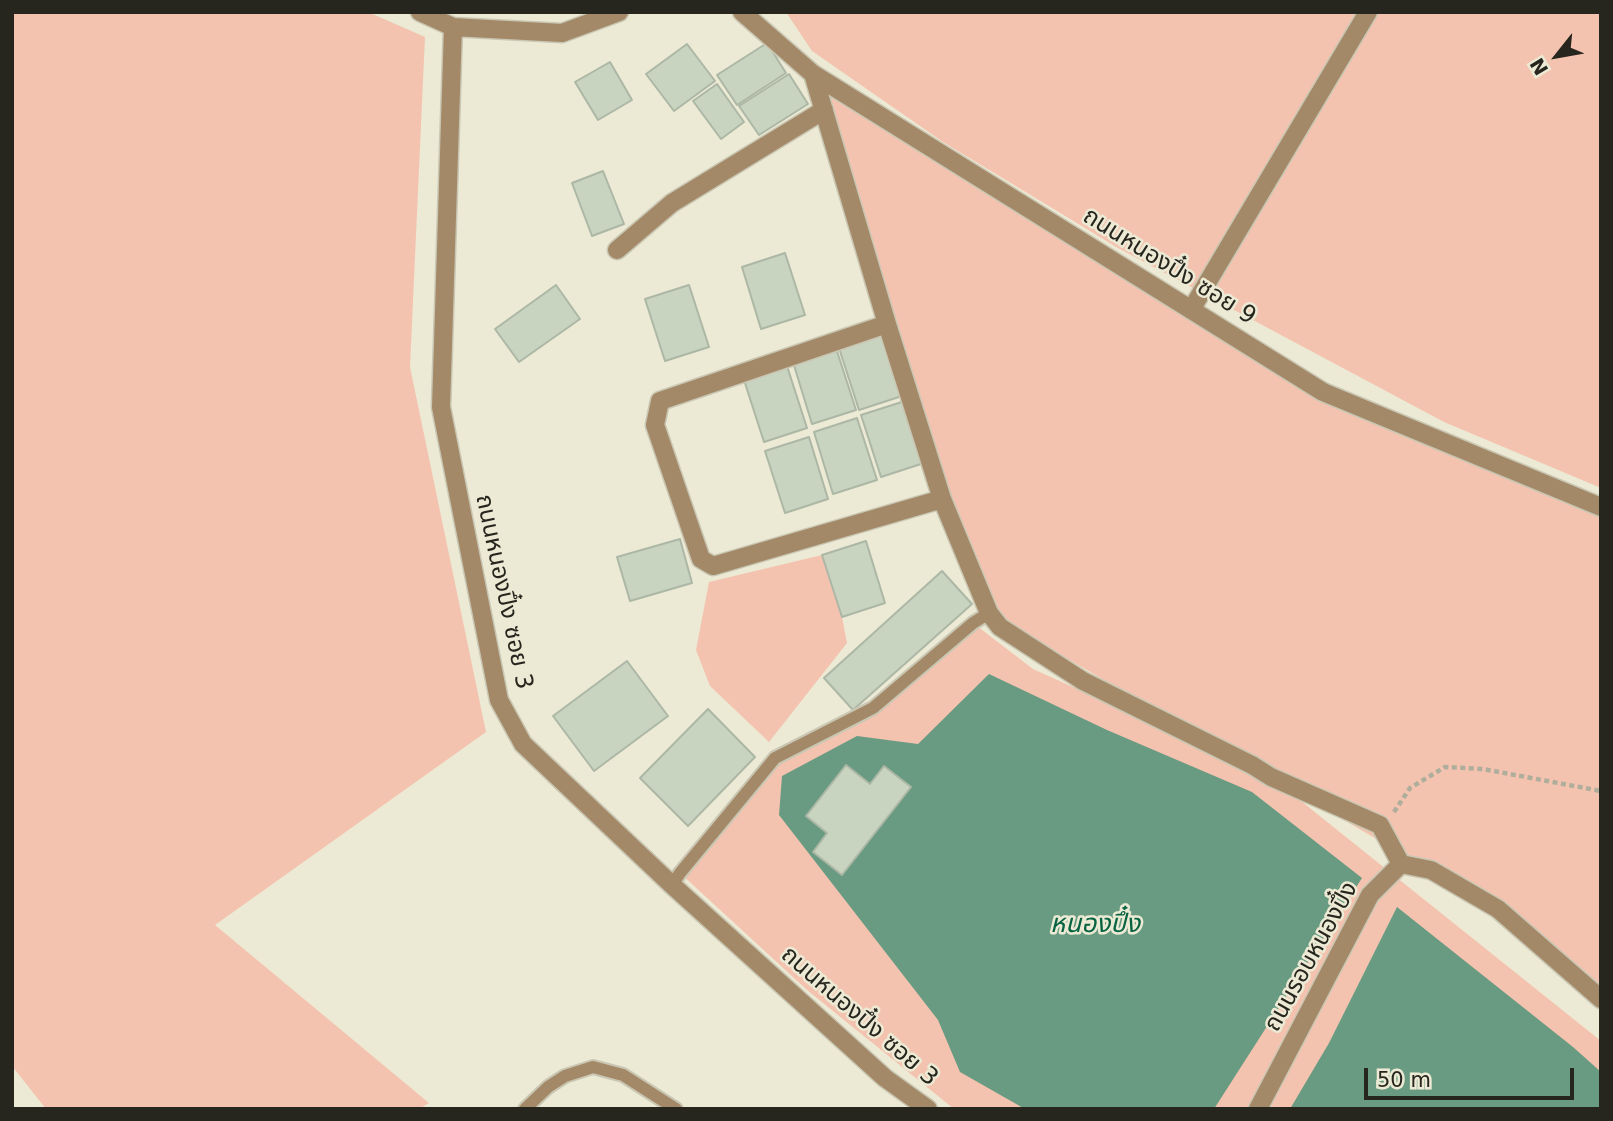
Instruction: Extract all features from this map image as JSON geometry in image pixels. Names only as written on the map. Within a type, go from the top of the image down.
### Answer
[{"type":"street","points":[[420,12],[453,27],[562,33],[619,12]]},
{"type":"street","name":"ถนนหนองปึ๋ง ซอย 9","points":[[742,12],[813,74],[1323,392],[1601,507]]},
{"type":"street","points":[[1191,310],[1368,12]]},
{"type":"street","name":"ถนนหนองปึ๋ง ซอย 3","points":[[453,27],[440,407],[499,700],[523,744],[672,885],[885,1078],[928,1109]]},
{"type":"street","points":[[813,74],[942,499],[989,613],[1000,627],[1083,681],[1271,777],[1380,825],[1401,864],[1431,870],[1498,909],[1601,999]]},
{"type":"street","points":[[617,250],[672,203],[824,110]]},
{"type":"street","points":[[887,324],[660,401],[655,425],[701,558],[713,566],[942,499]]},
{"type":"street","name":"ถนนรอบหนองปึ๋ง","points":[[1258,1109],[1370,895],[1401,864]]},
{"type":"lane","points":[[672,885],[775,758],[873,708],[973,623],[989,613]]},
{"type":"lane","points":[[525,1109],[548,1087],[565,1076],[593,1067],[623,1075],[676,1109]]},
{"type":"path","points":[[1388,840],[1394,812],[1410,788],[1445,767],[1483,769],[1601,791]]},
{"type":"shaded area","points":[[12,12],[368,12],[425,37],[410,367],[486,732],[215,925],[429,1103],[419,1109],[46,1109],[12,1066]]},
{"type":"shaded area","points":[[786,12],[1601,12],[1601,488],[1444,422],[1118,248],[943,142],[812,51]]},
{"type":"shaded area","points":[[813,74],[1323,392],[1601,507],[1601,999],[1498,909],[1276,781],[1601,1041],[1601,1109],[954,1109],[807,990],[680,873],[775,758],[873,708],[973,623],[1033,669],[1262,772],[989,613]]},
{"type":"shaded area","points":[[822,555],[842,617],[847,643],[769,742],[710,686],[696,650],[709,582]]},
{"type":"water","name":"หนองปึ๋ง","points":[[989,674],[1107,730],[1252,792],[1362,878],[1214,1109],[1025,1109],[960,1072],[938,1020],[779,815],[782,776],[857,736],[918,744]]},
{"type":"water","points":[[1397,907],[1601,1072],[1601,1109],[1290,1109],[1329,1043]]},
{"type":"building","points":[[767,43],[786,73],[737,105],[717,75]]},
{"type":"building","points":[[687,44],[715,81],[674,111],[646,74]]},
{"type":"building","points":[[610,62],[632,100],[598,120],[575,82]]},
{"type":"building","points":[[789,74],[808,104],[759,135],[739,106]]},
{"type":"building","points":[[717,84],[744,122],[721,139],[693,101]]},
{"type":"building","points":[[603,171],[624,224],[592,236],[572,183]]},
{"type":"building","points":[[785,253],[805,315],[761,329],[742,267]]},
{"type":"building","points":[[556,285],[580,319],[519,362],[495,329]]},
{"type":"building","points":[[689,285],[709,347],[665,361],[645,299]]},
{"type":"building","points":[[883,334],[902,396],[859,410],[839,348]]},
{"type":"building","points":[[836,348],[856,410],[812,424],[793,362]]},
{"type":"building","points":[[787,366],[807,428],[764,442],[744,380]]},
{"type":"building","points":[[905,401],[924,463],[881,477],[861,415]]},
{"type":"building","points":[[857,418],[877,480],[833,494],[814,432]]},
{"type":"building","points":[[809,437],[828,499],[785,513],[765,451]]},
{"type":"building","points":[[680,539],[692,583],[630,601],[617,557]]},
{"type":"building","points":[[866,541],[885,603],[842,617],[822,555]]},
{"type":"building","points":[[942,571],[972,604],[853,710],[824,678]]},
{"type":"building","points":[[627,661],[668,716],[594,771],[553,716]]},
{"type":"building","points":[[708,709],[755,757],[688,826],[640,778]]},
{"type":"building","points":[[846,765],[870,784],[884,766],[911,787],[842,875],[813,852],[827,833],[806,816]]}]
